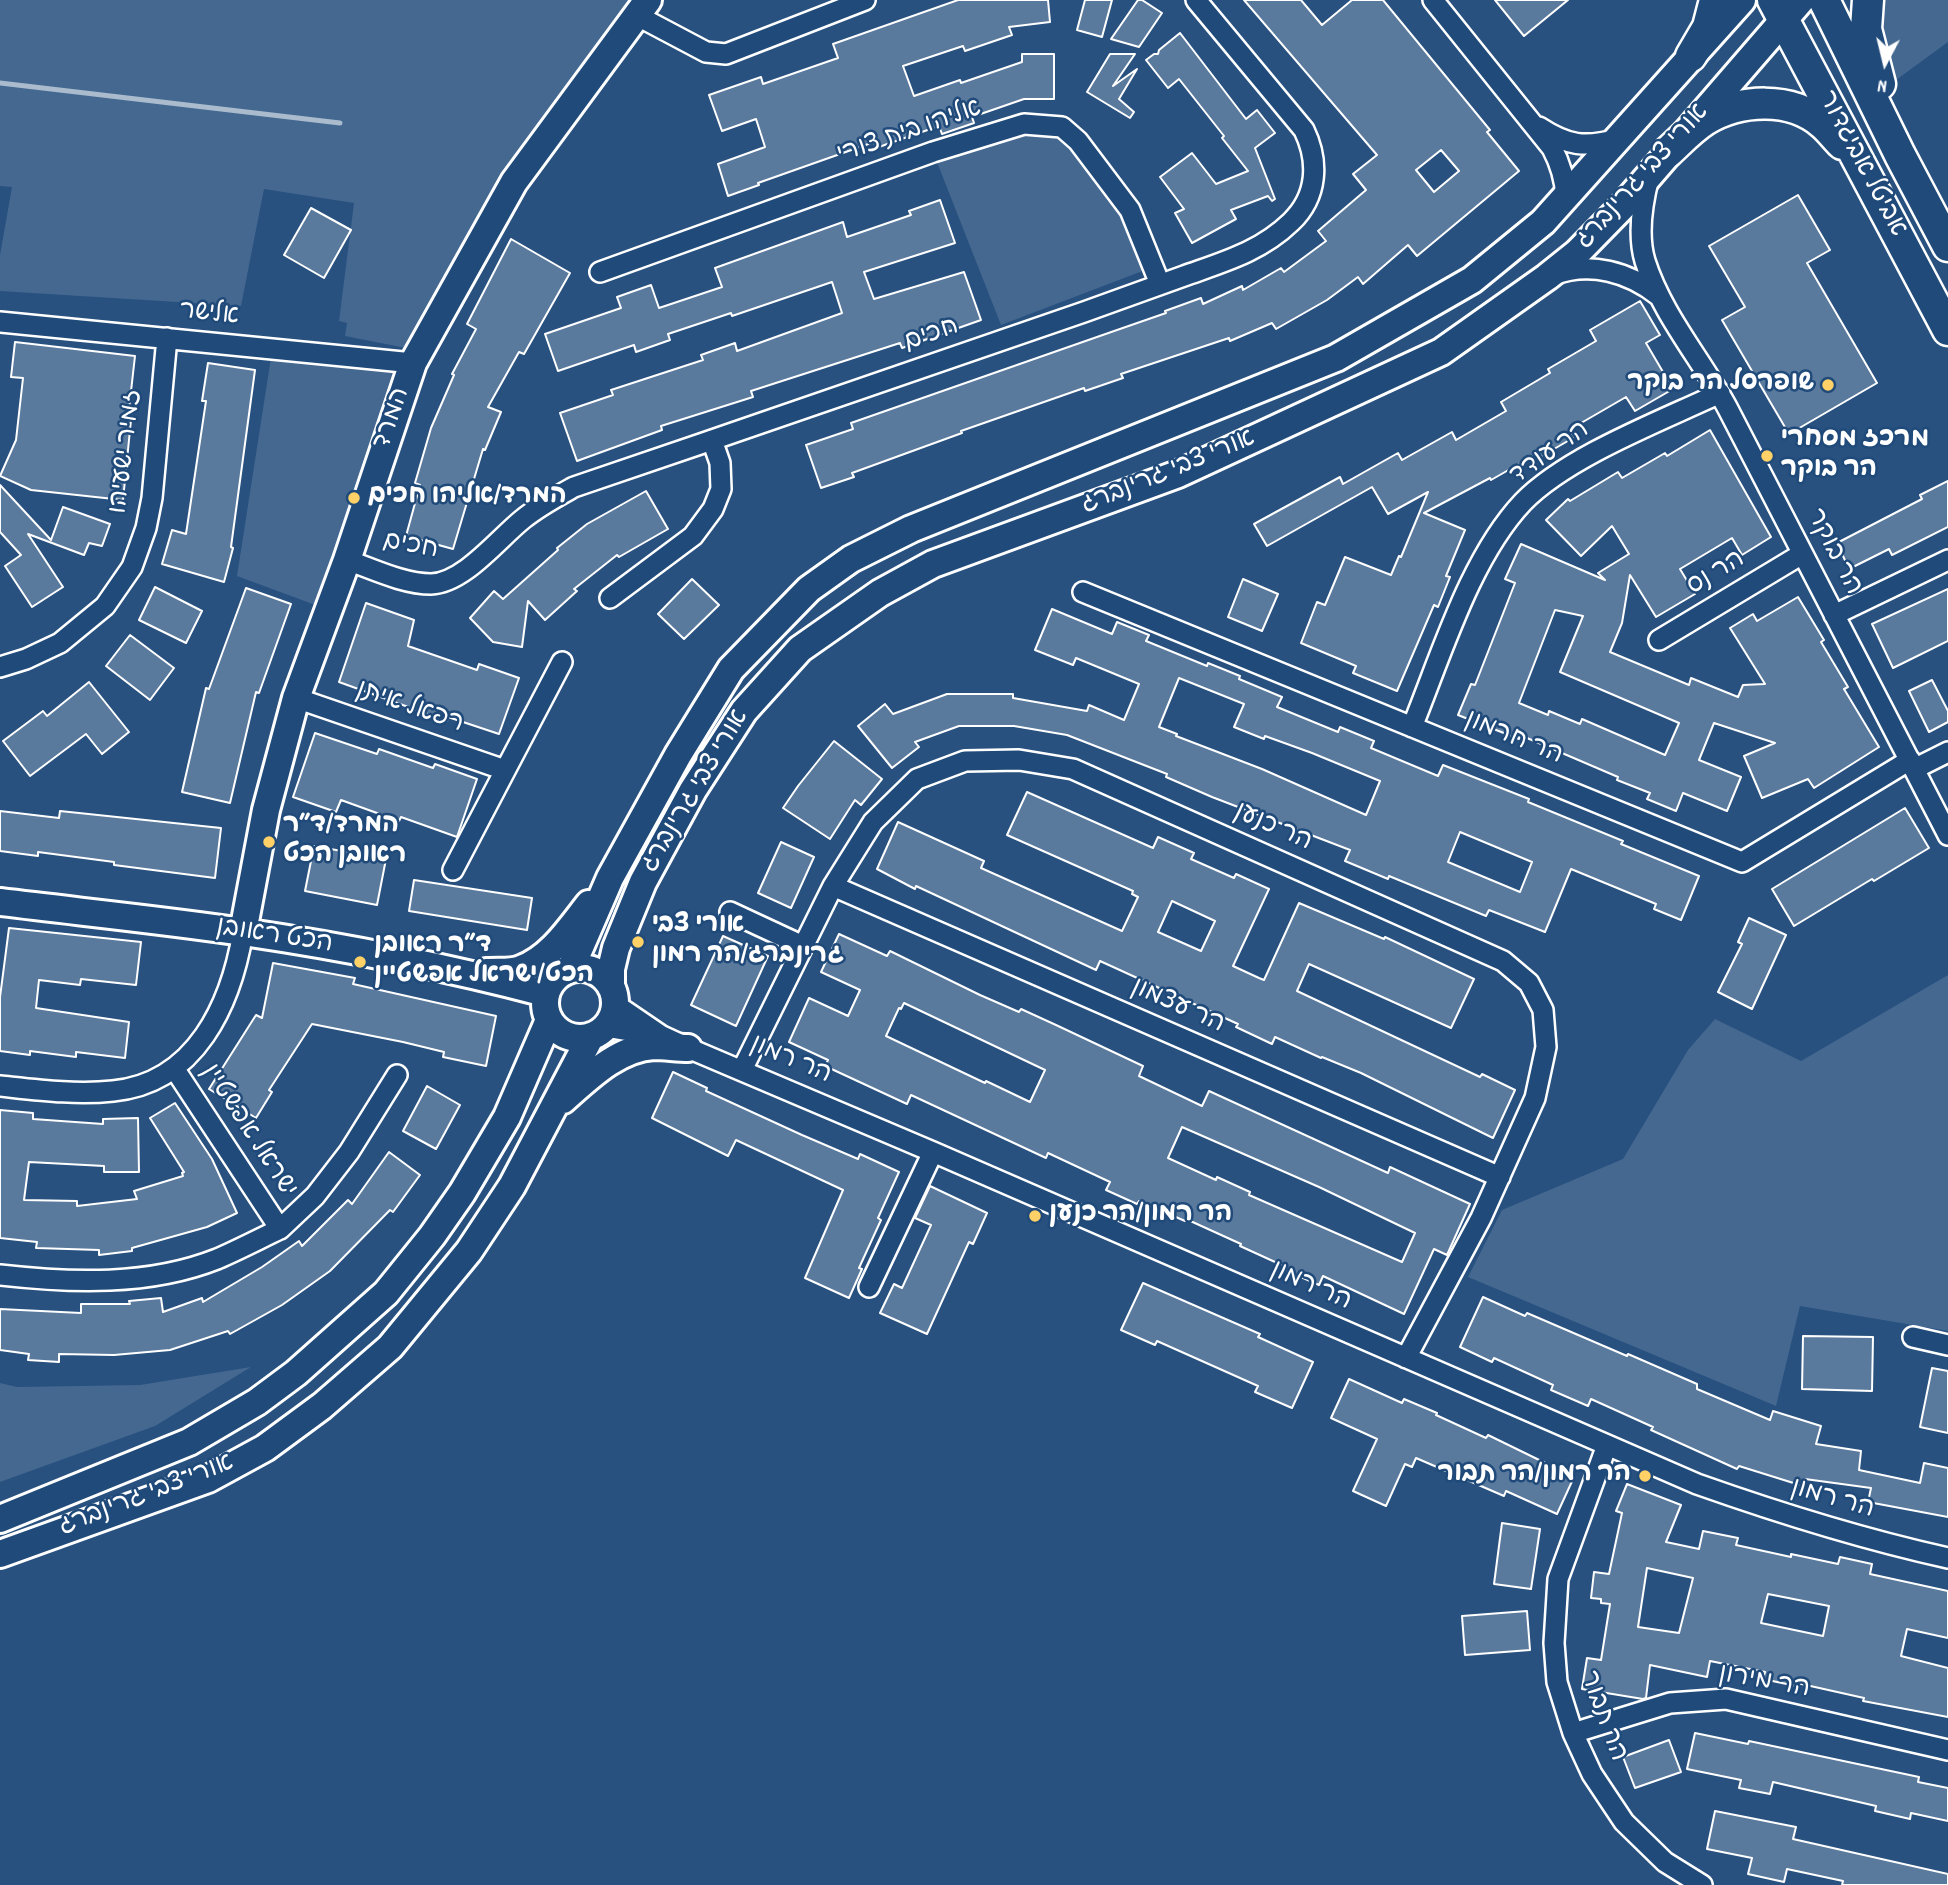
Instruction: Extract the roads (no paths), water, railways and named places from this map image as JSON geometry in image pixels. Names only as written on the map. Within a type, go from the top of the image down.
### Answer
[{"type":"main road","points":[[1691,56],[1708,27],[1715,0]]},
{"type":"main road","name":"אורי צבי גרינברג","points":[[571,968],[610,878],[678,755],[731,669],[809,589],[850,559],[911,529],[1336,358],[1472,280],[1543,222],[1742,0]]},
{"type":"main road","name":"אביטל אביגדור","points":[[1824,0],[1948,246]]},
{"type":"main road","points":[[1868,0],[1866,29],[1900,155]]},
{"type":"main road","name":"אורי צבי גרינברג","points":[[0,1554],[208,1479],[265,1448],[322,1406],[390,1347],[470,1251],[512,1186],[606,1014],[616,948],[643,882],[693,790],[744,711],[800,649],[880,593],[933,564],[1178,474],[1441,352],[1547,278],[1577,253],[1622,207],[1785,7]]},
{"type":"main road","name":"אביטל אביגדור","points":[[1785,7],[1861,166],[1948,330]]},
{"type":"main road","name":"המרד","points":[[243,932],[266,810],[296,698],[347,559],[413,363],[514,182],[642,8]]},
{"type":"main road","points":[[1659,163],[1705,120],[1731,108],[1756,103],[1796,109],[1822,123],[1861,166]]},
{"type":"main road","points":[[468,973],[519,970],[539,960],[558,943],[610,878]]},
{"type":"main road","name":"הכט ראובן","points":[[0,902],[243,932],[361,951],[468,973],[545,993]]},
{"type":"main road","points":[[583,967],[604,977],[606,1014],[572,1037],[555,1028],[549,1020],[545,1012],[545,993],[555,977],[571,968],[583,967]]},
{"type":"main road","name":"אורי צבי גרינברג","points":[[0,1519],[189,1442],[257,1402],[296,1373],[376,1302],[432,1236],[462,1193],[507,1117],[549,1020]]},
{"type":"main road","points":[[554,1108],[587,1078],[632,1051],[653,1046],[688,1048]]},
{"type":"street","points":[[642,8],[706,52],[726,54],[865,0]]},
{"type":"street","name":"חכים","points":[[347,559],[393,577],[430,584],[448,580],[479,559],[543,504],[574,487],[1250,253],[1292,221],[1313,184],[1315,162],[1304,130],[1196,0]]},
{"type":"street","points":[[1433,0],[1552,148],[1561,165],[1566,197]]},
{"type":"street","points":[[1528,118],[1558,139],[1576,144],[1588,146],[1618,139]]},
{"type":"street","name":"אליהו בית צורי","points":[[600,272],[933,152],[1024,124],[1062,127],[1078,141],[1130,210],[1160,284]]},
{"type":"street","name":"הר בוקר","points":[[1659,163],[1644,196],[1641,238],[1648,269],[1662,299],[1720,394],[1948,835]]},
{"type":"street","name":"הר בוקר","points":[[1547,278],[1574,270],[1609,271],[1644,285],[1662,299]]},
{"type":"street","name":"אלישר","points":[[0,322],[413,363]]},
{"type":"street","name":"זמיר ישעיהו","points":[[0,667],[26,659],[60,643],[105,606],[132,567],[146,528],[152,498],[167,338]]},
{"type":"street","name":"הר עודד","points":[[1412,727],[1472,580],[1494,539],[1524,501],[1591,454],[1720,394]]},
{"type":"street","points":[[610,598],[693,536],[713,509],[720,489],[720,463],[712,440]]},
{"type":"street","name":"הר נס","points":[[1659,640],[1802,554]]},
{"type":"street","points":[[1834,615],[1948,560]]},
{"type":"street","name":"הר חרמון","points":[[1083,592],[1742,862],[1912,765]]},
{"type":"street","points":[[453,870],[562,662]]},
{"type":"street","name":"רפאל איתן","points":[[296,698],[505,769]]},
{"type":"street","points":[[1912,765],[1948,752]]},
{"type":"street","name":"הר כנען","points":[[742,1070],[833,886],[873,822],[916,779],[965,761],[1019,760],[1073,769],[1503,961],[1529,984],[1543,1010],[1546,1046],[1535,1098],[1481,1218],[1406,1358]]},
{"type":"street","name":"הר עצמון","points":[[833,886],[1500,1177]]},
{"type":"street","points":[[730,912],[803,946]]},
{"type":"street","points":[[0,1086],[60,1092],[116,1091],[156,1080],[174,1068],[211,1028],[230,989],[243,932]]},
{"type":"street","name":"הר רמון","points":[[606,1014],[933,1152],[1697,1484],[1790,1516],[1892,1546],[1948,1558]]},
{"type":"street","name":"ישראל אפשטיין","points":[[0,1275],[43,1280],[109,1281],[171,1272],[216,1259],[280,1229],[174,1068]]},
{"type":"street","points":[[280,1229],[315,1196],[349,1152],[397,1075]]},
{"type":"street","points":[[869,1287],[933,1152]]},
{"type":"street","points":[[1913,1337],[1948,1345]]},
{"type":"street","name":"הר תבור","points":[[1606,1445],[1558,1579],[1554,1643],[1557,1682],[1573,1733],[1592,1774],[1624,1822],[1665,1862],[1702,1885]]},
{"type":"street","name":"הר מירון","points":[[1573,1733],[1670,1703],[1726,1699],[1948,1750]]},
{"type":"waterway","points":[[0,83],[340,123]]},
{"type":"place","name":"שופרסל הר בוקר","points":[[1828,385]]},
{"type":"place","name":"מרכז מסחרי הר בוקר","points":[[1767,456]]},
{"type":"place","name":"המרד/אליהו חכים","points":[[354,498]]},
{"type":"place","name":"המרד/ד״ר ראובן הכט","points":[[269,842]]},
{"type":"place","name":"אורי צבי גרינברג/הר רמון","points":[[638,942]]},
{"type":"place","name":"ד״ר ראובן הכט/ישראל אפשטיין","points":[[360,962]]},
{"type":"place","name":"הר רמון/הר כנען","points":[[1035,1216]]},
{"type":"place","name":"הר רמון/הר תבור","points":[[1645,1476]]}]
